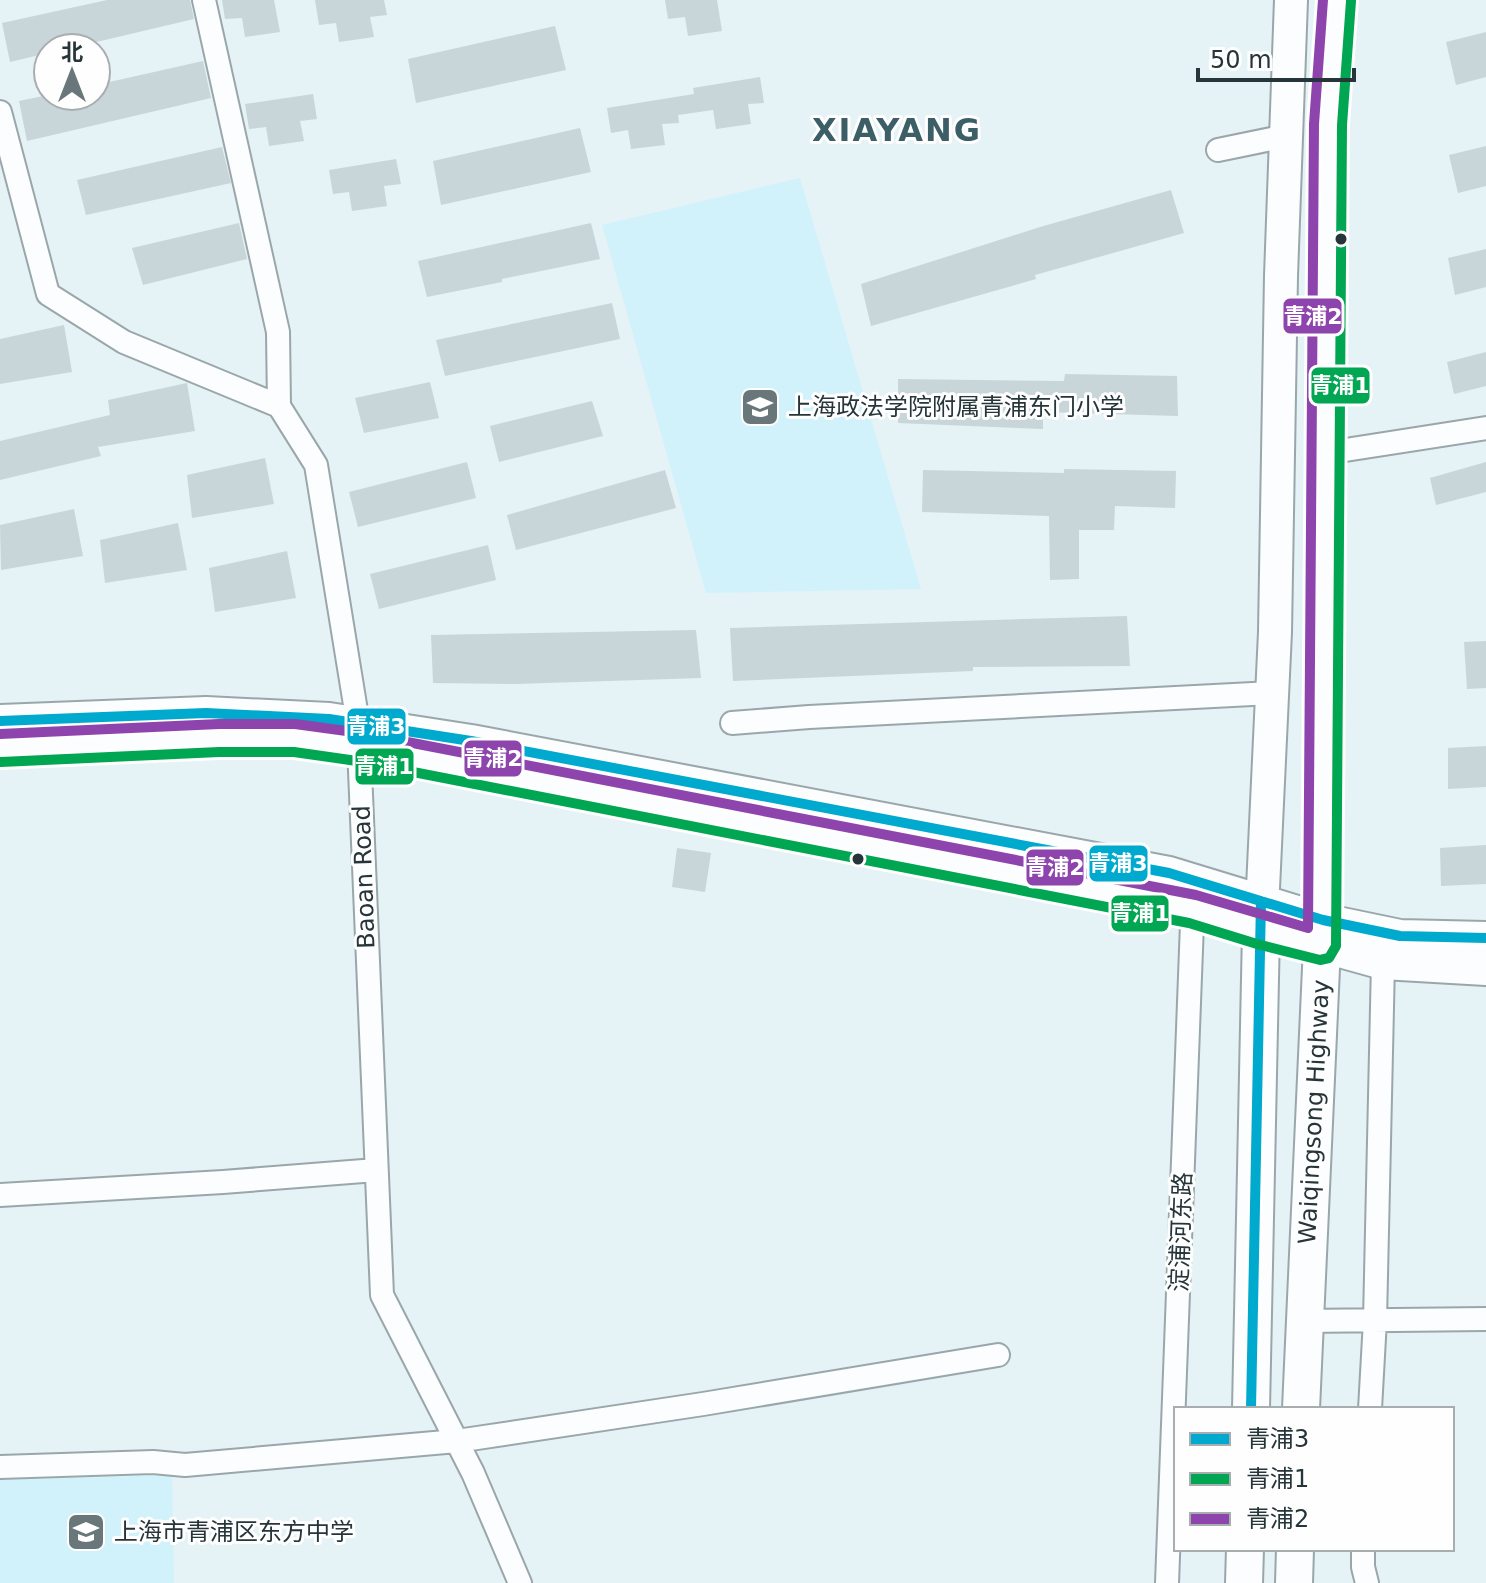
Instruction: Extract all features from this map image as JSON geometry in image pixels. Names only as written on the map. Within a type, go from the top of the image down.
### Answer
[{"type":"main road","points":[[1251,1407],[1261,916],[1272,693],[1291,0]]},
{"type":"main road","name":"Waiqingsong Highway","points":[[1301,1407],[1322,933],[1328,124],[1337,0]]},
{"type":"main road","points":[[0,721],[206,713],[329,719],[358,735]]},
{"type":"main road","points":[[0,748],[358,735],[502,747],[1138,867],[1193,895],[1322,933],[1383,963],[1486,969]]},
{"type":"main road","points":[[1322,933],[1486,938]]},
{"type":"main road","points":[[1244,1583],[1245,1551]]},
{"type":"main road","points":[[1294,1583],[1295,1551]]},
{"type":"street","points":[[0,112],[48,294],[124,342],[279,406],[278,332],[204,0]]},
{"type":"street","points":[[1218,150],[1286,136]]},
{"type":"street","name":"Baoan Road","points":[[279,406],[316,465],[358,735],[382,1295],[473,1473],[520,1583]]},
{"type":"street","points":[[1326,453],[1486,428]]},
{"type":"street","points":[[732,723],[1272,693]]},
{"type":"street","name":"淀浦河东路","points":[[1167,1583],[1193,895]]},
{"type":"street","points":[[1370,1407],[1383,963]]},
{"type":"street","points":[[0,1195],[376,1170]]},
{"type":"street","points":[[1303,1321],[1486,1319]]},
{"type":"street","points":[[0,1467],[153,1462],[185,1465],[457,1441],[998,1355]]},
{"type":"street","points":[[1363,1551],[1367,1583]]},
{"type":"shaded area","name":"上海政法学院附属青浦东门小学","points":[[800,178],[921,589],[706,593],[602,225]]},
{"type":"shaded area","name":"上海市青浦区东方中学","points":[[172,1475],[174,1583],[0,1583],[0,1480]]},
{"type":"building","points":[[107,0],[190,0],[194,19],[112,38],[112,32],[32,32],[32,57],[10,62],[2,23]]},
{"type":"building","points":[[222,0],[274,0],[280,32],[245,37],[242,18],[225,19]]},
{"type":"building","points":[[315,0],[384,0],[387,15],[370,17],[374,37],[339,42],[336,23],[319,25]]},
{"type":"building","points":[[665,0],[717,0],[722,31],[688,36],[685,17],[668,19]]},
{"type":"building","points":[[555,26],[566,70],[416,103],[408,59]]},
{"type":"building","points":[[1486,32],[1486,77],[1456,85],[1446,42]]},
{"type":"building","points":[[203,61],[211,98],[27,141],[19,101],[32,98],[32,112],[112,112],[112,81]]},
{"type":"building","points":[[760,77],[764,103],[748,104],[751,124],[716,129],[713,110],[678,115],[679,123],[662,124],[665,145],[631,149],[628,130],[611,133],[607,108],[694,94],[693,88]]},
{"type":"building","points":[[313,94],[317,119],[300,121],[304,141],[269,146],[266,127],[249,129],[245,104]]},
{"type":"building","points":[[580,128],[591,172],[441,205],[433,161]]},
{"type":"building","points":[[1486,146],[1486,186],[1458,193],[1449,155]]},
{"type":"building","points":[[222,147],[231,183],[86,215],[77,180]]},
{"type":"building","points":[[396,159],[401,184],[384,186],[387,206],[352,211],[349,192],[333,194],[329,170]]},
{"type":"building","points":[[1171,190],[1184,233],[871,326],[861,284],[1040,227]]},
{"type":"building","points":[[239,223],[247,259],[143,285],[132,248]]},
{"type":"building","points":[[591,223],[600,259],[427,297],[418,261]]},
{"type":"building","points":[[1486,249],[1486,287],[1455,295],[1448,258]]},
{"type":"building","points":[[612,303],[620,339],[445,376],[436,340]]},
{"type":"building","points":[[64,325],[72,372],[0,384],[0,339]]},
{"type":"building","points":[[1486,352],[1486,386],[1454,394],[1447,362]]},
{"type":"building","points":[[1065,374],[1177,376],[1178,416],[1043,412],[1043,429],[898,423],[898,379],[1064,381]]},
{"type":"building","points":[[430,382],[439,418],[364,433],[355,398]]},
{"type":"building","points":[[187,383],[195,431],[98,447],[101,456],[0,480],[0,441],[110,415],[108,400]]},
{"type":"building","points":[[592,401],[603,436],[499,462],[490,426]]},
{"type":"building","points":[[265,458],[274,504],[192,518],[187,475]]},
{"type":"building","points":[[467,462],[476,498],[358,527],[349,492]]},
{"type":"building","points":[[1486,462],[1486,492],[1436,505],[1430,478]]},
{"type":"building","points":[[1064,469],[1176,471],[1175,508],[1115,506],[1114,530],[1079,530],[1079,579],[1050,580],[1049,516],[922,512],[923,470],[1064,473]]},
{"type":"building","points":[[665,470],[676,508],[516,550],[507,515]]},
{"type":"building","points":[[74,509],[83,556],[1,570],[0,525]]},
{"type":"building","points":[[178,523],[187,570],[105,583],[100,540]]},
{"type":"building","points":[[488,545],[496,580],[379,609],[370,574]]},
{"type":"building","points":[[287,551],[296,598],[215,612],[209,568]]},
{"type":"building","points":[[1127,616],[1130,666],[973,667],[973,671],[733,681],[730,628]]},
{"type":"building","points":[[696,630],[701,678],[516,684],[433,683],[431,635]]},
{"type":"building","points":[[1486,641],[1486,688],[1467,689],[1464,642]]},
{"type":"building","points":[[1486,746],[1486,787],[1448,789],[1448,748]]},
{"type":"building","points":[[1486,845],[1486,884],[1441,886],[1440,848]]},
{"type":"building","points":[[677,848],[711,853],[705,892],[672,887]]},
{"type":"transit line","name":"青浦2","points":[[0,734],[219,724],[295,724],[361,733],[1196,895],[1308,928],[1314,124],[1323,0]]},
{"type":"transit line","name":"青浦1","points":[[1,762],[219,752],[294,752],[357,761],[1189,923],[1320,960],[1329,958],[1336,946],[1342,125],[1351,1]]},
{"type":"transit line","name":"青浦3","points":[[0,721],[206,713],[329,719],[471,741],[1169,873],[1323,920],[1400,936],[1486,938]]},
{"type":"transit line","name":"青浦3","points":[[1251,1407],[1261,901]]},
{"type":"place","name":"上海政法学院附属青浦东门小学","points":[[760,407]]},
{"type":"place","name":"上海市青浦区东方中学","points":[[86,1532]]},
{"type":"district","name":"XIAYANG","points":[[897,130]]}]
